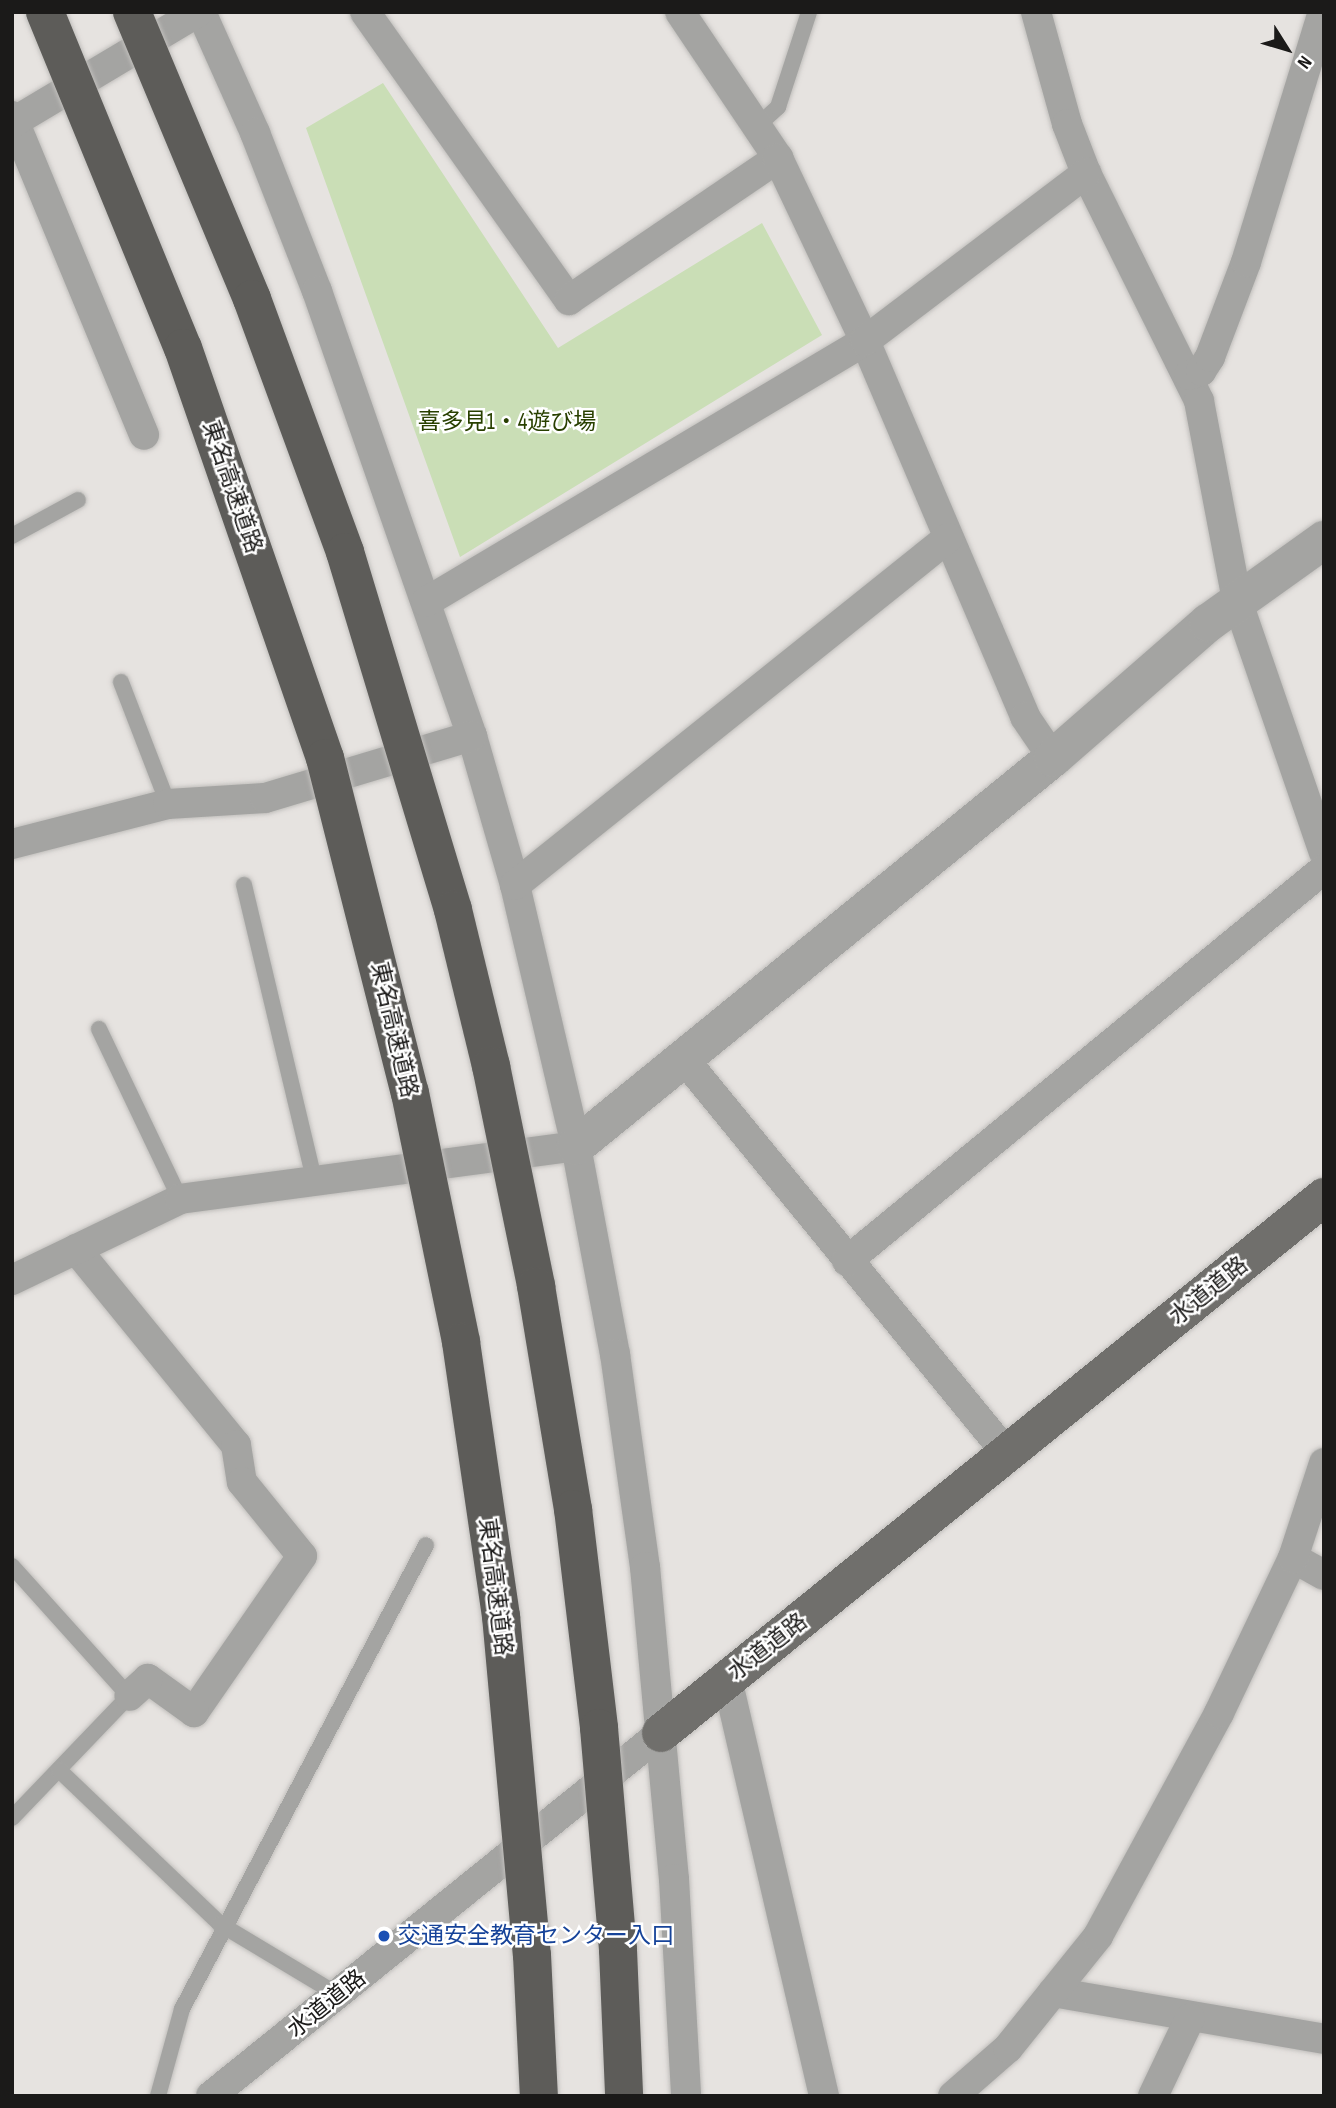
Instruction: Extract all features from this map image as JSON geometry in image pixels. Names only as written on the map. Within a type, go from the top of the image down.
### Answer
[{"type":"highway","name":"東名高速道路","points":[[45,12],[183,348],[321,745],[410,1093],[461,1342],[500,1616],[532,1955],[539,2096]]},
{"type":"highway","points":[[132,12],[252,299],[345,552],[453,910],[491,1066],[536,1286],[573,1509],[600,1728],[618,1950],[624,2096]]},
{"type":"main road","name":"水道道路","points":[[662,1733],[1324,1197]]},
{"type":"street","points":[[144,435],[13,120],[199,12],[256,133],[317,291],[472,736],[515,885],[576,1146],[615,1354],[662,1733],[686,2096]]},
{"type":"street","points":[[365,12],[569,300],[778,158]]},
{"type":"street","points":[[680,12],[778,158],[864,341],[1025,717],[1053,758]]},
{"type":"street","points":[[1036,12],[1067,124],[1086,173],[1189,375],[1202,412],[1237,600],[1324,852]]},
{"type":"street","points":[[1189,375],[1201,371],[1210,357],[1242,274],[1285,147],[1322,12]]},
{"type":"street","points":[[426,602],[864,341],[1086,173]]},
{"type":"street","points":[[515,885],[948,538]]},
{"type":"street","points":[[12,1280],[180,1199],[313,1178],[576,1146],[1053,758],[1237,600],[1324,540]]},
{"type":"street","points":[[12,844],[168,804],[265,798],[472,736]]},
{"type":"street","points":[[847,1261],[1324,869]]},
{"type":"street","points":[[684,1059],[1008,1455]]},
{"type":"street","points":[[76,1249],[236,1445],[242,1482],[302,1556],[194,1712],[148,1679],[129,1696]]},
{"type":"street","points":[[953,2096],[1008,2048],[1098,1936],[1219,1713],[1293,1558],[1324,1462]]},
{"type":"street","points":[[1293,1558],[1324,1575]]},
{"type":"street","points":[[727,1679],[824,2096]]},
{"type":"street","name":"水道道路","points":[[211,2096],[662,1733]]},
{"type":"street","points":[[1053,1992],[1190,2018],[1324,2039]]},
{"type":"street","points":[[1153,2096],[1190,2018]]},
{"type":"lane","points":[[756,127],[778,107],[809,12]]},
{"type":"lane","points":[[12,536],[78,500]]},
{"type":"lane","points":[[121,682],[168,804]]},
{"type":"lane","points":[[244,885],[313,1178]]},
{"type":"lane","points":[[99,1029],[180,1199]]},
{"type":"lane","points":[[158,2096],[183,2009],[426,1545]]},
{"type":"lane","points":[[12,1566],[129,1696],[12,1818]]},
{"type":"lane","points":[[59,1770],[226,1928],[338,1995]]},
{"type":"green space","name":"喜多見1・4遊び場","points":[[383,83],[558,348],[762,223],[822,335],[460,557],[306,128]]},
{"type":"place","name":"交通安全教育センター入口","points":[[384,1936]]}]
